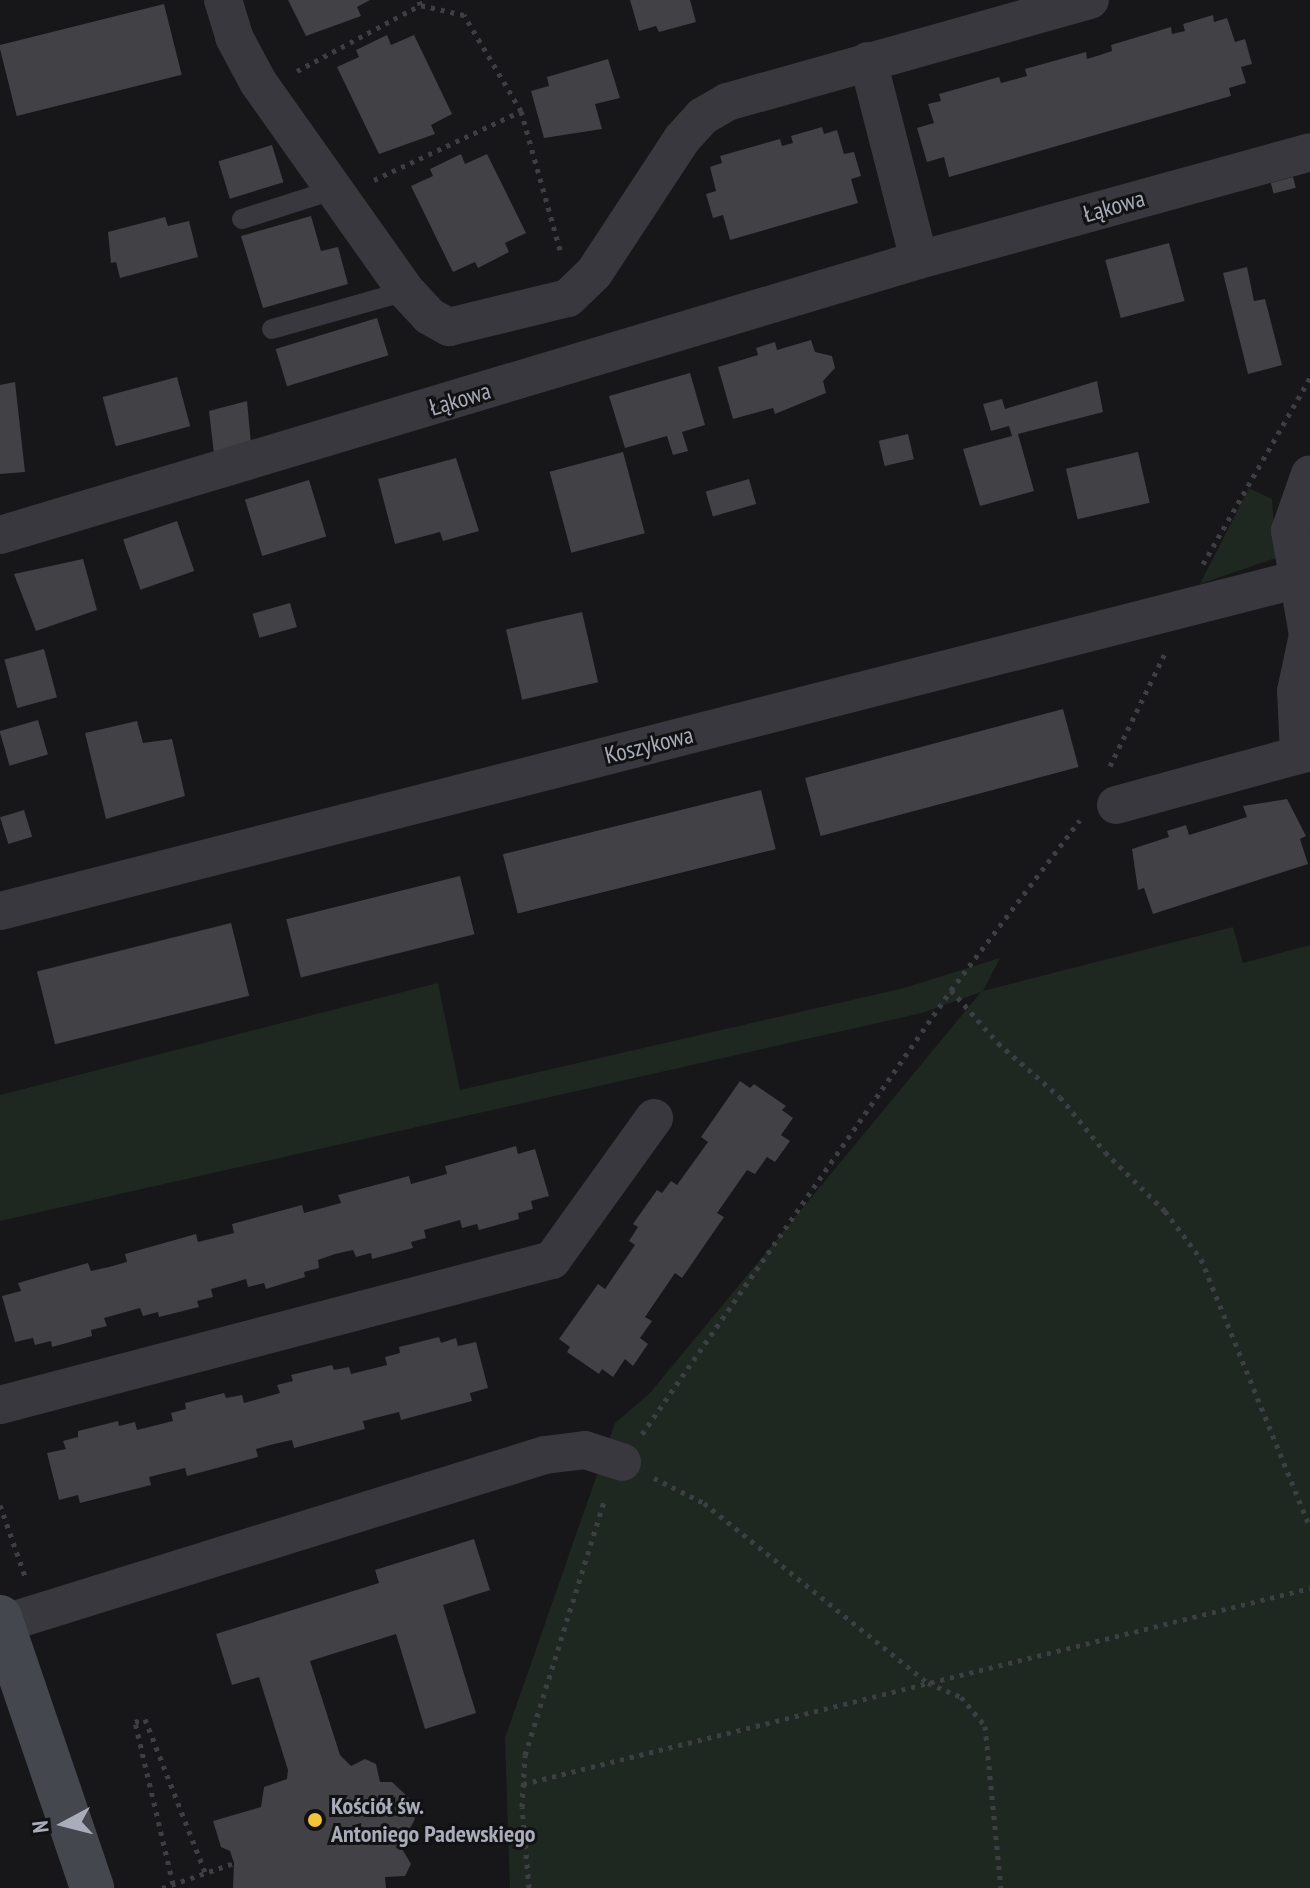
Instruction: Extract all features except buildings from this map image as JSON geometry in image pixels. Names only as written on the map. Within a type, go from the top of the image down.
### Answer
[{"type":"street","points":[[223,0],[234,37],[258,82],[346,189],[406,291],[429,316],[449,327],[568,298],[594,273],[703,116],[727,102],[1090,0]]},
{"type":"street","points":[[868,61],[919,260]]},
{"type":"street","name":"Łąkowa","points":[[0,535],[919,260],[1310,152]]},
{"type":"street","points":[[1104,797],[1304,753],[1296,691],[1308,656],[1308,635],[1304,578],[1290,531],[1310,474]]},
{"type":"street","name":"Koszykowa","points":[[0,911],[1304,578]]},
{"type":"street","points":[[0,1405],[552,1260],[654,1118]]},
{"type":"street","points":[[92,1888],[1,1621],[545,1455],[585,1450],[622,1462]]},
{"type":"lane","points":[[242,219],[346,189]]},
{"type":"lane","points":[[272,329],[406,291]]},
{"type":"path","points":[[285,77],[420,3],[464,15],[521,111],[565,267]]},
{"type":"path","points":[[346,189],[521,111]]},
{"type":"path","points":[[529,1888],[523,1784],[525,1755],[606,1494],[622,1462],[951,990],[1104,797],[1166,650]]},
{"type":"path","points":[[951,990],[998,1043],[1060,1097],[1105,1152],[1165,1211],[1201,1259],[1310,1527]]},
{"type":"path","points":[[622,1462],[704,1503],[928,1683],[961,1697],[985,1726],[1001,1888]]},
{"type":"path","points":[[523,1784],[1310,1588]]},
{"type":"path","points":[[173,1884],[135,1722],[145,1719],[205,1872]]},
{"type":"path","points":[[162,1888],[234,1863]]},
{"type":"shaded area","points":[[1249,488],[1272,499],[1276,558],[1200,584]]},
{"type":"shaded area","points":[[1233,927],[1243,963],[1310,945],[1310,1888],[510,1888],[505,1738],[615,1423],[650,1393],[981,992],[922,1013],[0,1221],[0,1095],[438,983],[460,1090],[904,988],[1000,958],[983,991]]},
{"type":"place","name":"Kościół św. Antoniego Padewskiego","points":[[315,1820]]}]
